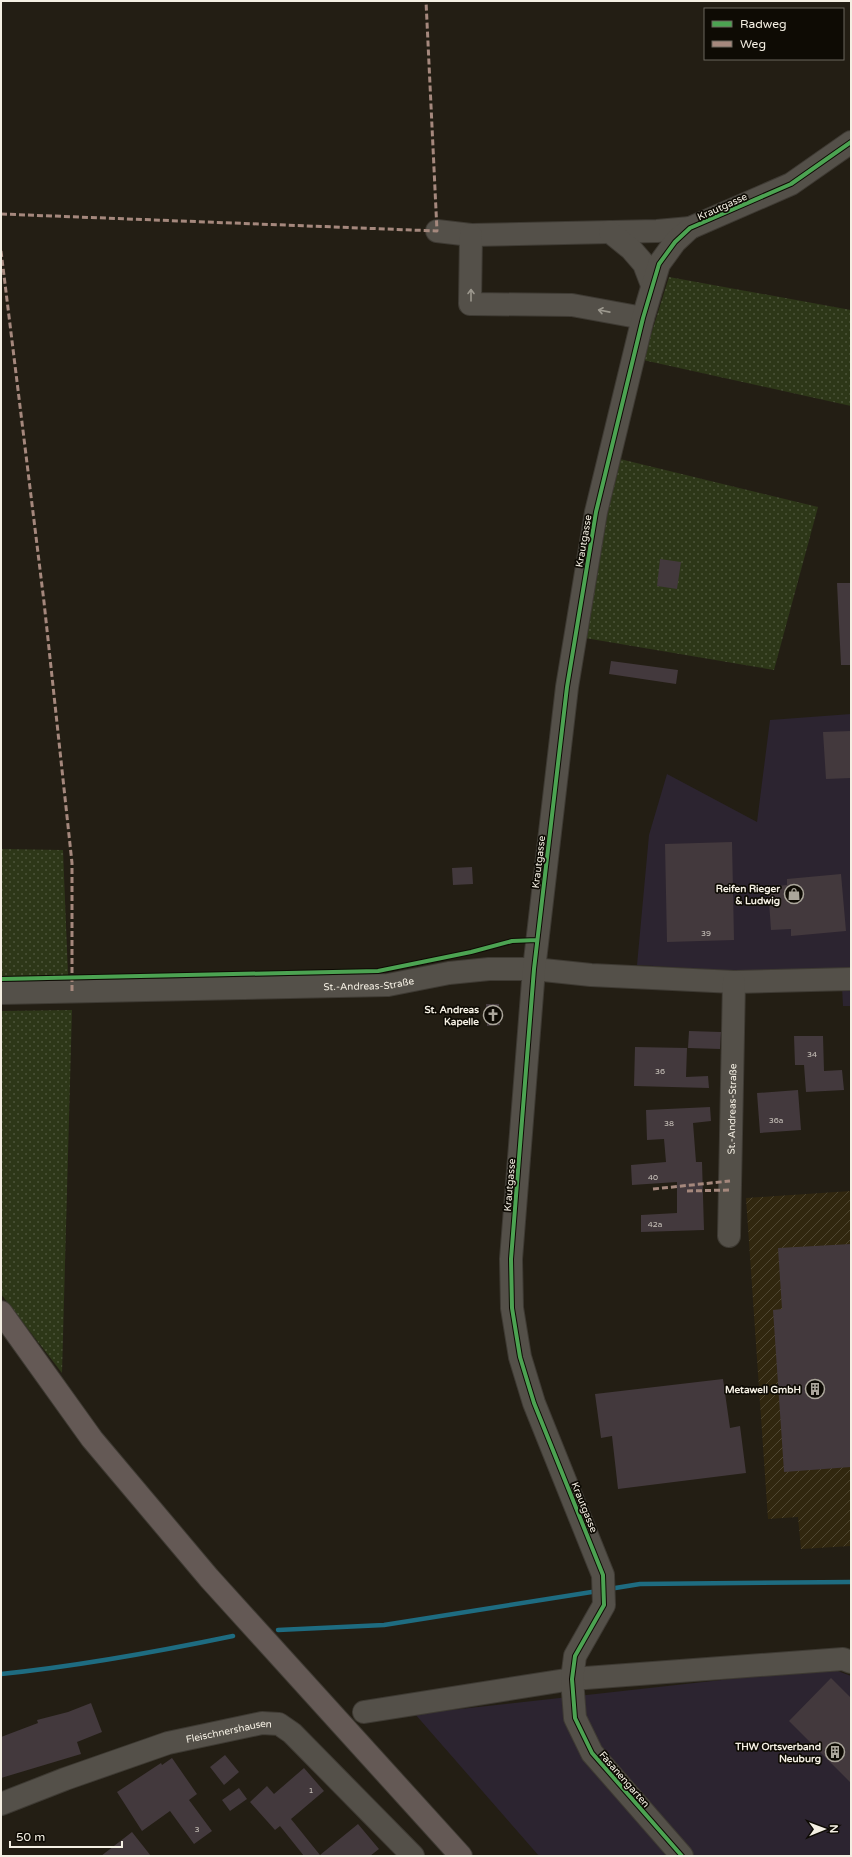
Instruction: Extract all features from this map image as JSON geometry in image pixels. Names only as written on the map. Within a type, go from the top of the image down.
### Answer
[{"type":"main road","points":[[1,1312],[92,1439],[208,1578],[461,1856]]},
{"type":"street","name":"Krautgasse","points":[[572,1679],[575,1656],[604,1605],[603,1575],[534,1403],[520,1357],[512,1308],[511,1259],[534,970],[567,687],[596,512],[643,318],[659,264],[675,242],[690,228],[791,184],[851,142]]},
{"type":"street","points":[[437,231],[471,235],[610,232],[690,228]]},
{"type":"street","points":[[610,232],[631,248],[644,264],[652,285]]},
{"type":"street","points":[[471,235],[470,304],[572,305],[643,318]]},
{"type":"street","name":"St.-Andreas-Straße","points":[[1,993],[388,985],[449,973],[482,969],[534,970],[591,975],[734,982],[851,979]]},
{"type":"street","name":"St.-Andreas-Straße","points":[[729,1236],[734,982]]},
{"type":"street","points":[[364,1712],[572,1679],[843,1659],[851,1662]]},
{"type":"street","name":"Fasanengarten","points":[[572,1679],[575,1718],[592,1753],[682,1856]]},
{"type":"street","name":"Fleischnershausen","points":[[1,1804],[65,1779],[168,1743],[262,1722],[279,1724],[292,1733],[413,1856]]},
{"type":"shaded area","points":[[851,714],[851,1006],[843,1006],[841,968],[738,971],[637,965],[649,835],[667,774],[757,822],[770,720]]},
{"type":"shaded area","points":[[851,1191],[851,1546],[801,1549],[798,1517],[768,1519],[746,1198]]},
{"type":"shaded area","points":[[830,1668],[851,1676],[851,1856],[539,1856],[415,1714]]},
{"type":"green space","points":[[669,277],[851,310],[851,406],[643,360]]},
{"type":"green space","points":[[620,459],[818,507],[774,670],[585,638],[606,515]]},
{"type":"green space","points":[[1,849],[63,850],[68,975],[1,977]]},
{"type":"green space","points":[[72,1010],[62,1373],[1,1294],[1,1011]]},
{"type":"building","points":[[660,559],[681,562],[677,589],[657,586]]},
{"type":"building","points":[[837,583],[851,583],[851,665],[841,665]]},
{"type":"building","points":[[611,661],[678,670],[676,684],[609,674]]},
{"type":"building","points":[[851,731],[851,778],[826,779],[823,732]]},
{"type":"building","points":[[732,842],[734,940],[667,942],[665,844]]},
{"type":"building","points":[[472,867],[473,884],[453,885],[452,868]]},
{"type":"building","points":[[841,874],[846,931],[791,936],[791,929],[771,930],[768,887],[787,885],[787,879]]},
{"type":"building","name":"St. Andreas Kapelle","points":[[486,1004],[499,1004],[500,1025],[487,1026]]},
{"type":"building","points":[[689,1031],[721,1032],[720,1049],[688,1048]]},
{"type":"building","points":[[794,1036],[823,1036],[824,1071],[842,1070],[844,1090],[806,1092],[804,1065],[795,1065]]},
{"type":"building","points":[[635,1047],[687,1048],[686,1077],[708,1076],[709,1088],[634,1086]]},
{"type":"building","points":[[798,1090],[801,1130],[760,1133],[757,1093]]},
{"type":"building","points":[[710,1107],[711,1121],[693,1123],[696,1162],[702,1162],[704,1230],[641,1232],[641,1215],[677,1213],[677,1182],[632,1185],[631,1165],[666,1162],[664,1139],[647,1140],[646,1110]]},
{"type":"building","name":"Metawell GmbH","points":[[851,1244],[851,1467],[784,1472],[773,1310],[782,1309],[778,1248]]},
{"type":"building","points":[[723,1379],[730,1428],[740,1426],[746,1473],[618,1489],[612,1436],[601,1438],[595,1394]]},
{"type":"building","name":"THW Ortsverband Neuburg","points":[[831,1678],[851,1698],[851,1783],[789,1721]]},
{"type":"building","points":[[91,1703],[102,1732],[77,1742],[81,1754],[1,1778],[1,1737],[38,1723],[37,1720],[68,1712]]},
{"type":"building","points":[[225,1755],[239,1772],[224,1785],[210,1767]]},
{"type":"building","points":[[172,1758],[197,1794],[189,1800],[212,1831],[194,1844],[170,1811],[142,1831],[117,1792],[161,1763],[162,1765]]},
{"type":"building","points":[[304,1768],[324,1791],[291,1819],[320,1855],[358,1824],[379,1849],[370,1856],[304,1856],[280,1826],[275,1830],[250,1802],[267,1786],[274,1794]]},
{"type":"building","points":[[239,1788],[247,1799],[230,1811],[222,1800]]},
{"type":"building","points":[[132,1832],[151,1856],[101,1856]]},
{"type":"waterway","points":[[609,1589],[640,1584],[851,1582]]},
{"type":"waterway","points":[[278,1630],[384,1625],[598,1591]]},
{"type":"waterway","points":[[1,1674],[117,1658],[233,1636]]},
{"type":"marked path","points":[[1,214],[437,231],[426,1]]},
{"type":"marked path","points":[[1,251],[44,602],[72,863],[72,992]]},
{"type":"marked path","points":[[653,1189],[730,1181]]},
{"type":"marked path","points":[[687,1191],[730,1190]]},
{"type":"cycle path","points":[[682,1856],[592,1753],[575,1718],[572,1679],[575,1656],[604,1605],[603,1575],[534,1403],[520,1357],[512,1308],[511,1259],[534,969],[567,687],[596,512],[643,318],[659,264],[675,242],[690,228],[791,184],[851,142]]},
{"type":"cycle path","points":[[1,979],[378,971],[471,952],[512,941],[537,940]]},
{"type":"place","name":"Reifen Rieger & Ludwig","points":[[794,894]]},
{"type":"place","name":"St. Andreas Kapelle","points":[[493,1015]]},
{"type":"place","name":"Metawell GmbH","points":[[815,1389]]},
{"type":"place","name":"THW Ortsverband Neuburg","points":[[835,1752]]}]
